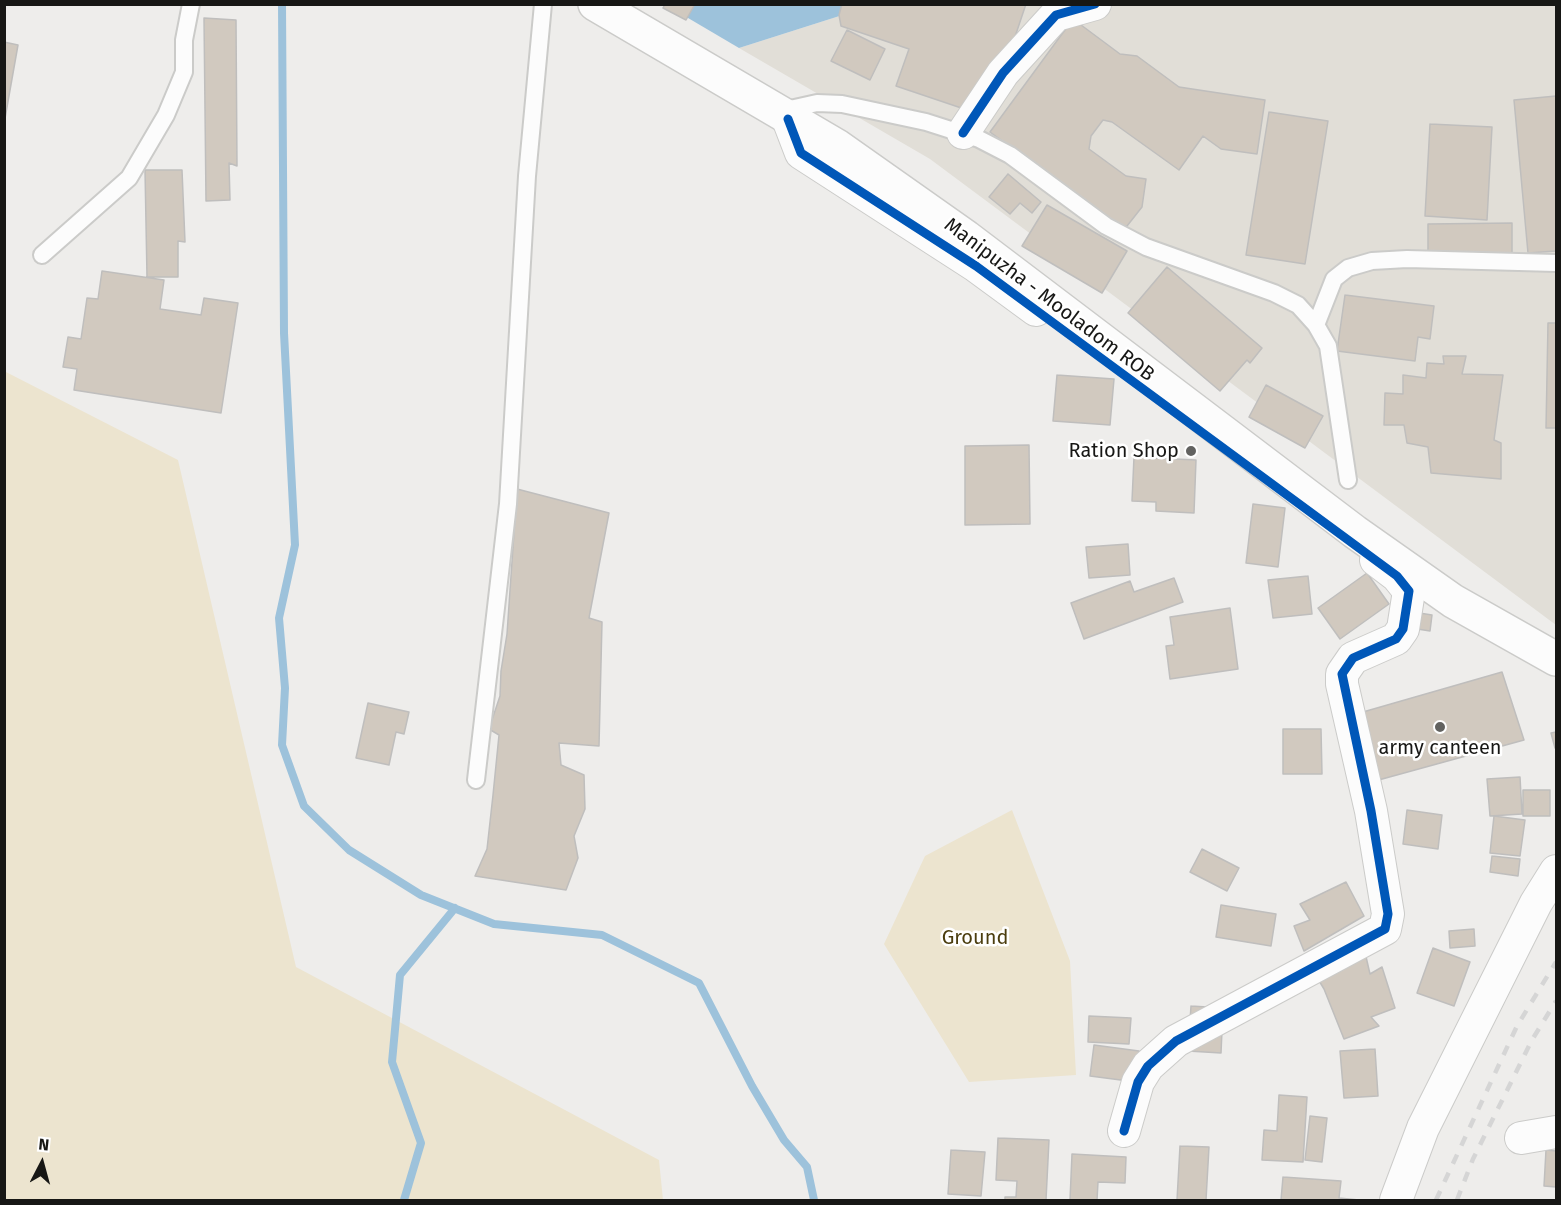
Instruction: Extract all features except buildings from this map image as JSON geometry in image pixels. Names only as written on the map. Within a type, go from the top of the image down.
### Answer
[{"type":"main road","name":"Manipuzha - Mooladom ROB","points":[[595,4],[837,146],[966,237],[1354,532],[1453,601],[1557,659]]},
{"type":"street","points":[[963,133],[1003,73],[1056,15],[1095,4]]},
{"type":"street","points":[[783,116],[801,153],[976,266],[1397,576],[1408,591],[1403,629],[1396,639],[1353,658],[1342,674],[1388,914],[1385,929],[1176,1041],[1148,1066],[1138,1082],[1124,1131]]},
{"type":"street","points":[[1396,1200],[1423,1128],[1536,903],[1557,871]]},
{"type":"street","points":[[1521,1138],[1557,1132]]},
{"type":"lane","points":[[42,255],[129,178],[166,115],[183,72],[184,40],[191,4]]},
{"type":"lane","points":[[476,780],[508,504],[527,176],[543,4]]},
{"type":"lane","points":[[783,116],[817,103],[842,104],[926,122],[963,133],[1010,155],[1106,226],[1146,248],[1274,293],[1298,305],[1316,325],[1328,346],[1348,480]]},
{"type":"lane","points":[[1316,325],[1325,295],[1334,279],[1348,268],[1372,261],[1407,259],[1557,263]]},
{"type":"shaded area","points":[[874,5],[1556,5],[1556,625],[930,159],[739,48]]},
{"type":"green space","points":[[4,371],[178,460],[296,967],[659,1160],[663,1200],[5,1200]]},
{"type":"green space","name":"Ground","points":[[1012,810],[1070,961],[1076,1075],[969,1082],[884,944],[925,856]]},
{"type":"water","points":[[666,5],[874,5],[739,48]]},
{"type":"waterway","points":[[282,4],[284,333],[295,545],[279,618],[285,688],[282,745],[304,806],[349,850],[421,895],[494,924],[602,935],[699,983],[752,1086],[784,1140],[807,1167],[814,1200]]},
{"type":"waterway","points":[[404,1200],[421,1143],[392,1062],[400,975],[455,908]]},
{"type":"railway","points":[[1436,1200],[1517,1026],[1556,962]]},
{"type":"railway","points":[[1457,1200],[1473,1159],[1532,1040],[1556,1001]]},
{"type":"cycle path","points":[[963,133],[1003,73],[1056,15],[1095,4]]},
{"type":"cycle path","points":[[788,119],[801,153],[976,266],[1397,576],[1409,591],[1403,629],[1396,639],[1353,658],[1342,674],[1371,811],[1388,914],[1385,929],[1176,1041],[1148,1066],[1138,1082],[1124,1131]]},
{"type":"place","name":"Ration Shop","points":[[1191,451]]},
{"type":"place","name":"army canteen","points":[[1440,727]]}]
